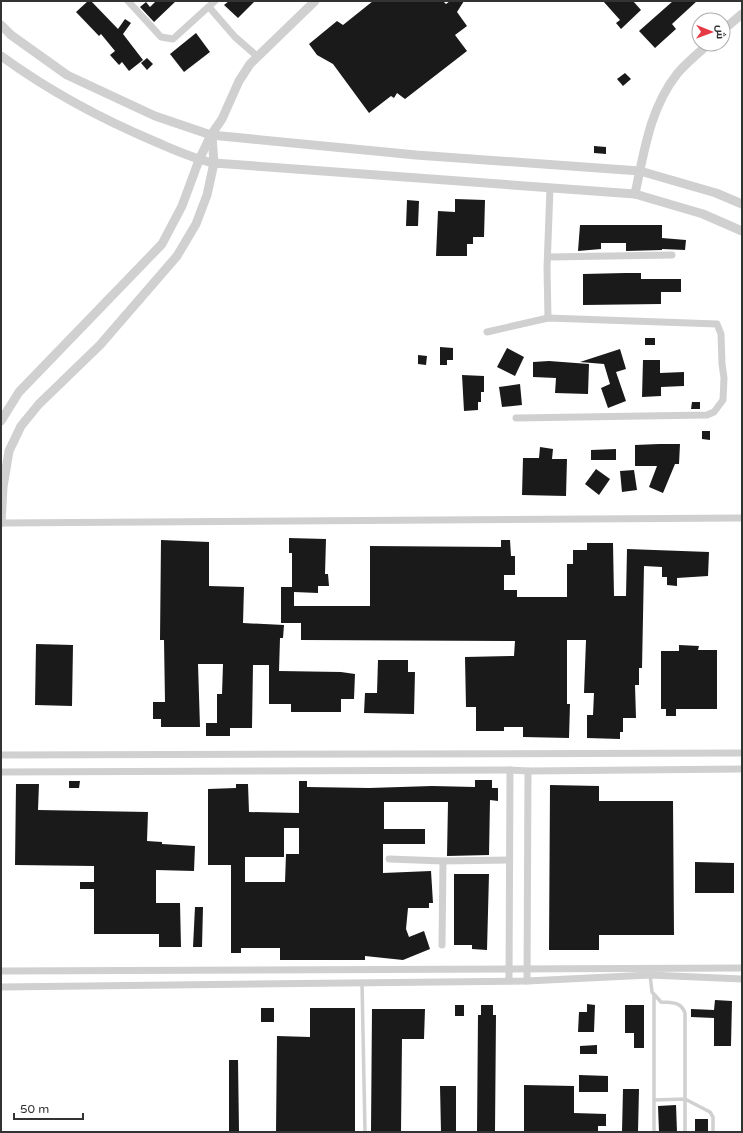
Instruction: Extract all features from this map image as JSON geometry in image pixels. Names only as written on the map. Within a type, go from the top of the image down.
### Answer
[{"type":"street","points":[[128,1],[161,37],[173,39],[215,1]]},
{"type":"street","points":[[1,421],[19,392],[162,244],[182,206],[199,160],[211,135],[222,119],[238,81],[250,64],[315,1]]},
{"type":"street","points":[[209,6],[235,37],[258,57]]},
{"type":"street","points":[[731,23],[742,14]]},
{"type":"street","points":[[1,25],[11,35],[67,75],[113,98],[156,116],[211,135],[416,155],[640,171],[716,193],[742,204]]},
{"type":"street","points":[[635,194],[649,129],[658,105],[678,74],[700,52]]},
{"type":"street","points":[[1,56],[27,75],[80,107],[135,133],[199,160],[214,163],[635,194],[703,214],[742,231]]},
{"type":"street","points":[[211,135],[214,163],[207,195],[196,224],[177,256],[100,345],[39,404],[21,426],[9,451],[3,487],[1,523],[742,518]]},
{"type":"street","points":[[548,318],[547,268],[549,257],[550,188]]},
{"type":"street","points":[[549,257],[672,255]]},
{"type":"street","points":[[487,332],[548,318],[717,324],[721,334],[724,378],[723,400],[714,412],[706,415],[516,418]]},
{"type":"street","points":[[1,755],[742,753]]},
{"type":"street","points":[[1,772],[742,769]]},
{"type":"street","points":[[509,981],[510,770]]},
{"type":"street","points":[[527,981],[528,771]]},
{"type":"street","points":[[390,859],[443,861],[509,860]]},
{"type":"street","points":[[442,945],[443,861]]},
{"type":"street","points":[[1,971],[509,967],[742,968]]},
{"type":"street","points":[[1,987],[527,981],[650,975],[742,980]]},
{"type":"lane","points":[[650,975],[654,995],[654,1132]]},
{"type":"lane","points":[[362,983],[365,1132]]},
{"type":"lane","points":[[654,995],[661,1002],[679,1004],[683,1007],[685,1013],[685,1132]]},
{"type":"lane","points":[[654,1100],[685,1100],[710,1112],[713,1117],[713,1132]]},
{"type":"building","points":[[88,1],[91,1],[118,29],[125,19],[131,23],[123,34],[143,60],[129,71],[122,62],[119,65],[110,55],[115,51],[101,34],[99,36],[76,12]]},
{"type":"building","points":[[156,1],[176,1],[154,22],[140,7],[146,2],[150,7]]},
{"type":"building","points":[[229,1],[255,1],[238,18],[224,5]]},
{"type":"building","points":[[373,1],[443,1],[446,4],[450,1],[464,1],[457,12],[467,26],[455,35],[467,51],[405,99],[397,93],[394,98],[391,96],[369,113],[333,64],[317,55],[309,44],[337,21],[343,25]]},
{"type":"building","points":[[603,1],[633,1],[641,10],[621,29],[616,23],[620,20]]},
{"type":"building","points":[[673,1],[697,1],[672,24],[676,29],[655,48],[639,31]]},
{"type":"building","points":[[196,33],[210,52],[184,72],[170,54]]},
{"type":"building","points":[[147,58],[153,64],[147,70],[141,63]]},
{"type":"building","points":[[625,73],[631,79],[623,86],[617,79]]},
{"type":"building","points":[[594,146],[606,147],[606,154],[594,153]]},
{"type":"building","points":[[455,199],[485,200],[484,237],[473,237],[473,244],[467,244],[467,256],[436,256],[438,211],[455,212]]},
{"type":"building","points":[[407,200],[419,201],[418,226],[406,226]]},
{"type":"building","points":[[580,225],[662,225],[662,238],[686,240],[685,250],[662,249],[626,251],[626,243],[601,243],[601,249],[578,251]]},
{"type":"building","points":[[641,273],[641,279],[681,279],[681,292],[661,292],[661,304],[583,305],[583,274]]},
{"type":"building","points":[[645,338],[655,338],[655,345],[645,345]]},
{"type":"building","points":[[440,347],[453,348],[453,360],[447,360],[447,365],[440,365]]},
{"type":"building","points":[[507,348],[524,357],[515,376],[497,367]]},
{"type":"building","points":[[620,349],[626,369],[616,372],[626,401],[608,408],[601,388],[610,384],[604,364],[580,362]]},
{"type":"building","points":[[418,355],[427,356],[426,365],[418,364]]},
{"type":"building","points":[[643,360],[660,360],[660,373],[684,372],[684,386],[661,387],[661,396],[642,397]]},
{"type":"building","points":[[549,361],[589,364],[588,394],[555,393],[556,378],[533,377],[533,362]]},
{"type":"building","points":[[462,375],[484,376],[484,392],[481,392],[481,402],[478,402],[478,410],[464,411]]},
{"type":"building","points":[[520,384],[522,405],[502,407],[499,387]]},
{"type":"building","points":[[692,402],[700,402],[700,409],[691,409]]},
{"type":"building","points":[[702,431],[710,431],[710,440],[702,439]]},
{"type":"building","points":[[680,444],[679,464],[675,464],[663,493],[649,487],[657,466],[635,466],[635,445]]},
{"type":"building","points":[[540,447],[553,449],[552,459],[567,459],[566,496],[522,495],[523,458],[539,458]]},
{"type":"building","points":[[616,449],[616,460],[591,460],[591,450]]},
{"type":"building","points":[[596,469],[610,479],[599,495],[585,484]]},
{"type":"building","points":[[634,470],[637,490],[622,492],[620,471]]},
{"type":"building","points":[[289,538],[326,539],[325,574],[328,574],[329,586],[318,586],[318,593],[294,592],[294,606],[370,606],[370,546],[501,547],[501,540],[510,540],[511,556],[515,556],[515,575],[504,575],[504,590],[517,590],[517,597],[567,597],[567,564],[573,564],[573,550],[587,550],[587,543],[613,543],[614,596],[626,596],[627,549],[709,552],[708,576],[677,578],[677,586],[667,585],[667,577],[662,577],[662,567],[644,566],[642,668],[639,668],[639,685],[635,685],[636,718],[623,718],[623,732],[620,732],[620,739],[587,738],[587,715],[593,715],[594,693],[584,693],[586,640],[567,640],[567,704],[570,704],[569,738],[523,737],[523,727],[504,727],[504,731],[476,731],[476,707],[466,707],[465,657],[514,656],[515,641],[301,640],[301,623],[281,623],[281,587],[292,587],[292,553],[289,553]]},
{"type":"building","points":[[161,540],[209,542],[209,586],[244,587],[243,623],[284,625],[283,638],[280,638],[279,671],[341,672],[355,674],[354,699],[341,699],[341,712],[291,712],[291,704],[269,704],[269,665],[253,665],[252,728],[230,728],[230,736],[206,736],[206,723],[217,723],[217,694],[222,694],[223,664],[198,664],[200,727],[161,727],[161,719],[153,719],[153,702],[165,702],[164,640],[160,640]]},
{"type":"building","points":[[36,644],[73,645],[72,706],[35,705]]},
{"type":"building","points":[[679,645],[699,646],[698,650],[717,650],[717,709],[676,709],[676,716],[666,716],[666,709],[661,709],[661,651],[679,651]]},
{"type":"building","points":[[378,660],[408,660],[408,672],[415,672],[414,714],[364,713],[365,693],[377,693]]},
{"type":"building","points":[[475,780],[492,780],[492,788],[498,788],[498,801],[490,800],[489,855],[447,856],[448,802],[384,802],[384,829],[425,829],[425,844],[383,844],[383,873],[431,871],[433,903],[429,903],[429,908],[408,908],[406,929],[409,937],[424,931],[430,949],[403,960],[365,956],[365,960],[280,960],[280,948],[241,948],[241,953],[231,953],[231,865],[208,865],[208,789],[236,788],[236,784],[248,784],[249,812],[299,813],[299,781],[307,781],[307,787],[475,787]],"holes":[[[284,828],[299,828],[299,854],[286,854],[285,882],[245,882],[245,857],[284,857]]]},
{"type":"building","points":[[69,781],[80,781],[79,788],[69,788]]},
{"type":"building","points":[[16,784],[39,784],[38,810],[148,812],[147,841],[162,842],[162,844],[195,846],[194,871],[156,870],[156,903],[180,903],[181,947],[159,947],[159,934],[94,934],[94,889],[80,889],[80,882],[94,882],[94,866],[15,865]]},
{"type":"building","points":[[550,785],[599,786],[599,801],[673,801],[674,935],[599,935],[599,950],[549,950]]},
{"type":"building","points":[[695,862],[734,863],[734,893],[695,893]]},
{"type":"building","points":[[454,874],[489,874],[487,950],[472,949],[472,945],[454,945]]},
{"type":"building","points":[[195,907],[203,907],[202,947],[193,947]]},
{"type":"building","points":[[715,1000],[732,1001],[731,1046],[714,1046],[714,1018],[691,1017],[691,1009],[714,1010]]},
{"type":"building","points":[[587,1004],[595,1005],[594,1032],[578,1032],[579,1012],[587,1012]]},
{"type":"building","points":[[455,1005],[464,1005],[464,1016],[455,1016]]},
{"type":"building","points":[[481,1005],[493,1005],[493,1015],[496,1015],[495,1132],[477,1132],[478,1015],[481,1015]]},
{"type":"building","points":[[625,1005],[644,1005],[644,1048],[634,1048],[634,1033],[625,1033]]},
{"type":"building","points":[[261,1008],[274,1008],[274,1022],[261,1022]]},
{"type":"building","points":[[310,1008],[355,1008],[355,1132],[276,1132],[277,1036],[310,1037]]},
{"type":"building","points":[[372,1009],[425,1009],[424,1039],[402,1039],[401,1132],[371,1132]]},
{"type":"building","points":[[597,1045],[597,1054],[580,1054],[580,1046]]},
{"type":"building","points":[[229,1060],[238,1060],[239,1131],[229,1131]]},
{"type":"building","points":[[579,1075],[608,1076],[608,1092],[579,1092]]},
{"type":"building","points":[[524,1085],[574,1086],[574,1113],[606,1114],[606,1126],[598,1126],[598,1132],[524,1132]]},
{"type":"building","points":[[440,1086],[456,1086],[456,1132],[441,1132]]},
{"type":"building","points":[[623,1089],[639,1089],[638,1132],[622,1132]]},
{"type":"building","points":[[676,1105],[677,1132],[659,1132],[658,1106]]},
{"type":"building","points":[[695,1119],[708,1119],[708,1132],[695,1132]]}]
